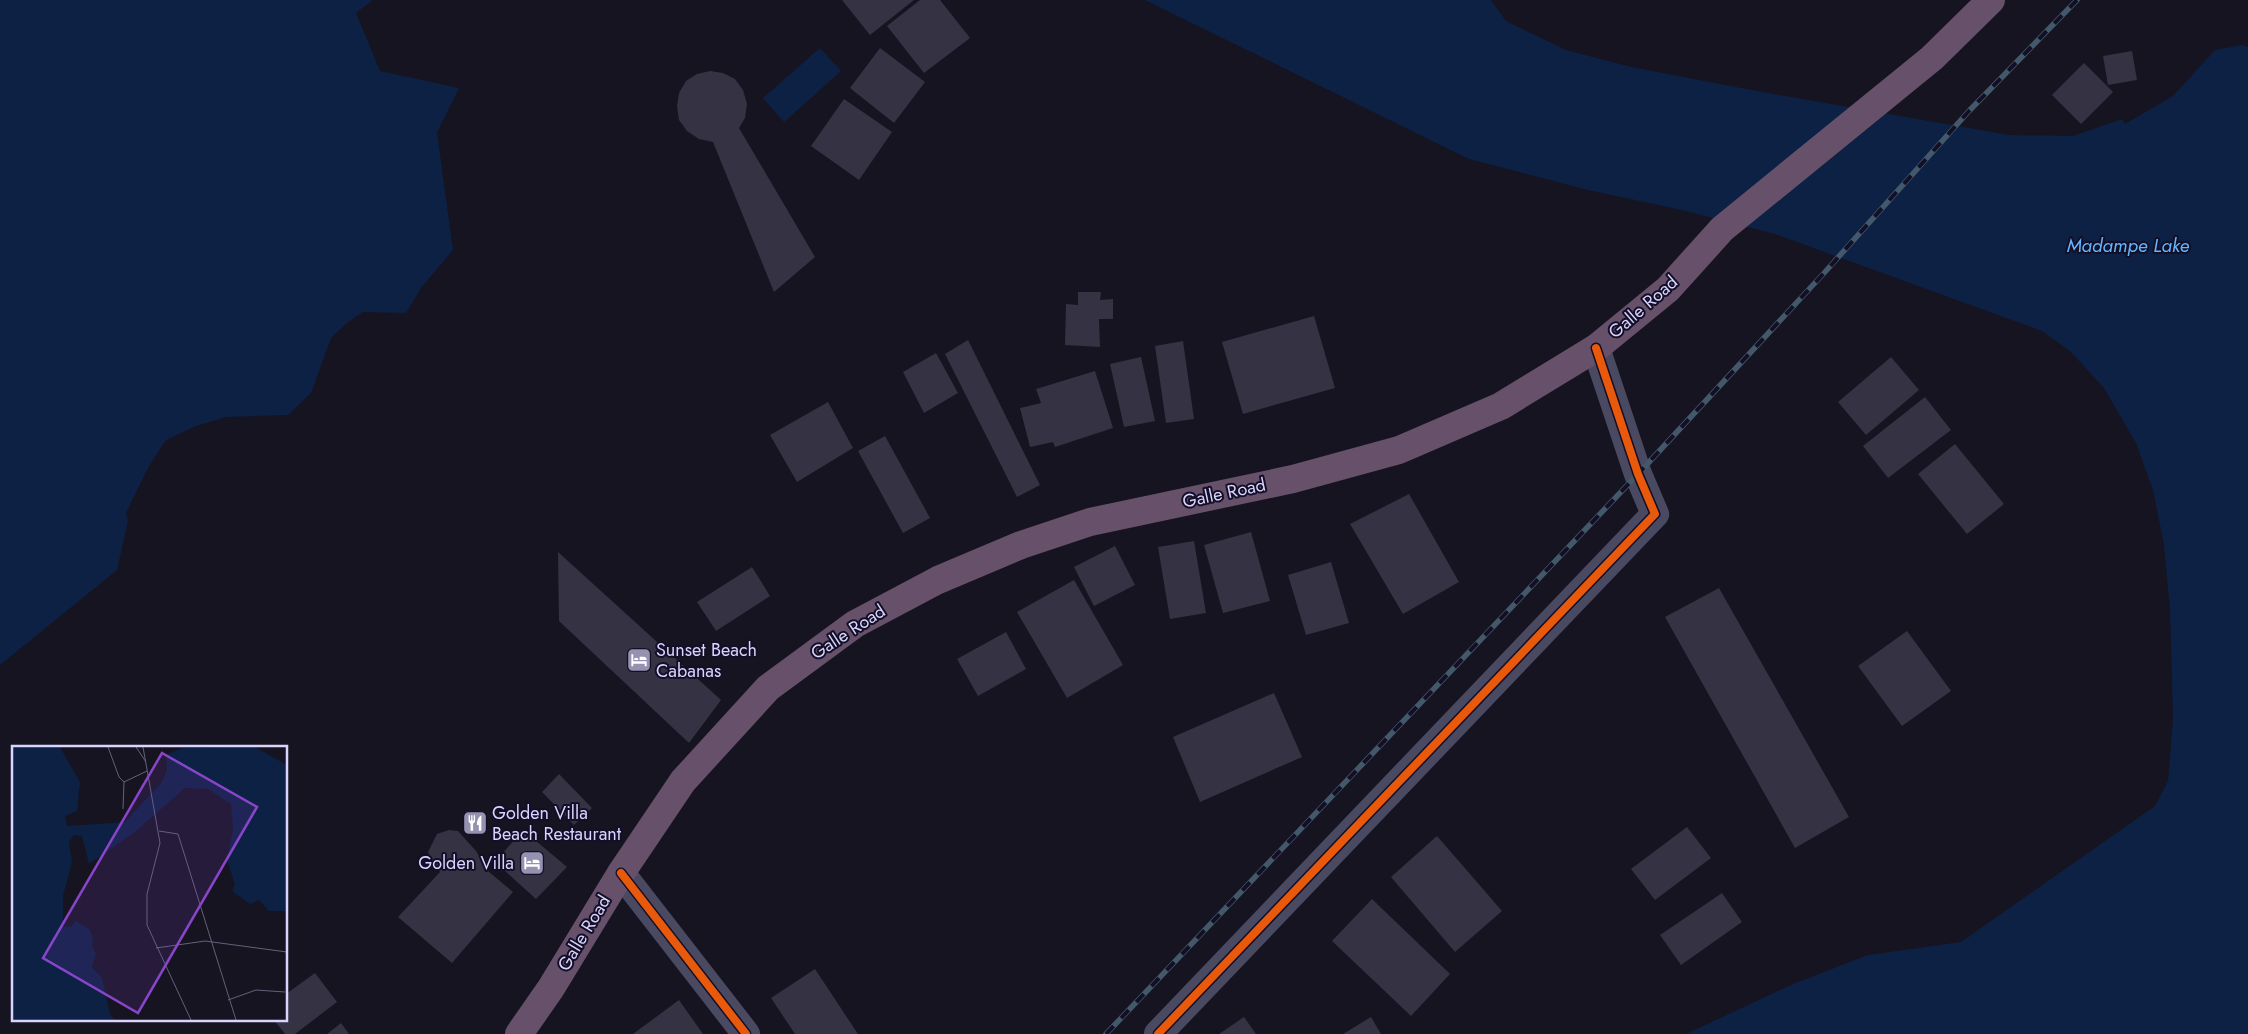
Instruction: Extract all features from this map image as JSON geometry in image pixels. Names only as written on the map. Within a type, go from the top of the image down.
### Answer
[{"type":"highway","name":"Galle Road","points":[[519,1034],[551,988],[621,873],[683,781],[768,688],[855,624],[938,580],[1020,545],[1090,522],[1293,479],[1399,450],[1501,406],[1596,348],[1668,289],[1722,229],[1932,58],[1991,0]]},
{"type":"street","points":[[1158,1034],[1655,514],[1638,474],[1596,348]]},
{"type":"street","points":[[621,873],[746,1034]]},
{"type":"water","points":[[0,0],[373,0],[356,13],[380,71],[459,88],[437,132],[453,250],[421,288],[406,313],[363,312],[348,322],[331,338],[311,393],[288,415],[226,417],[196,426],[166,440],[149,466],[126,513],[128,521],[117,570],[0,665]]},
{"type":"water","name":"Madampe Lake","points":[[1145,0],[1491,0],[1506,21],[1566,50],[1631,67],[2009,135],[2073,136],[2122,119],[2125,124],[2173,96],[2215,50],[2243,45],[2248,47],[2248,1034],[1686,1034],[1793,984],[1868,955],[1961,942],[2155,806],[2168,781],[2173,719],[2170,610],[2164,545],[2153,490],[2136,443],[2104,388],[2070,351],[2042,331],[1775,234],[1682,210],[1588,190],[1469,159]]},
{"type":"water","points":[[820,48],[841,71],[784,122],[763,98]]},
{"type":"building","points":[[842,0],[914,0],[870,35]]},
{"type":"building","points":[[920,0],[940,0],[970,38],[924,73],[887,26]]},
{"type":"building","points":[[880,48],[925,82],[894,123],[850,88]]},
{"type":"building","points":[[2132,51],[2137,80],[2108,85],[2103,56]]},
{"type":"building","points":[[2084,63],[2113,92],[2081,124],[2052,95]]},
{"type":"building","points":[[710,71],[723,73],[735,79],[743,90],[747,104],[745,118],[739,128],[815,257],[774,292],[713,142],[699,139],[687,131],[679,120],[677,106],[679,93],[686,81],[697,74]]},
{"type":"building","points":[[844,99],[892,132],[859,180],[811,146]]},
{"type":"building","points":[[1078,292],[1101,292],[1100,300],[1113,299],[1113,319],[1099,319],[1100,347],[1065,345],[1066,304],[1078,305]]},
{"type":"building","points":[[1314,316],[1335,388],[1243,414],[1222,342]]},
{"type":"building","points":[[968,340],[1040,485],[1017,497],[945,354]]},
{"type":"building","points":[[1183,341],[1194,419],[1166,423],[1155,346]]},
{"type":"building","points":[[936,353],[958,393],[924,413],[903,372]]},
{"type":"building","points":[[1141,357],[1155,421],[1124,427],[1110,364]]},
{"type":"building","points":[[1891,357],[1919,390],[1866,435],[1838,402]]},
{"type":"building","points":[[1095,371],[1113,428],[1055,447],[1053,442],[1030,447],[1020,408],[1041,403],[1036,389]]},
{"type":"building","points":[[1925,397],[1951,430],[1888,478],[1863,446]]},
{"type":"building","points":[[828,402],[853,448],[797,482],[770,435]]},
{"type":"building","points":[[885,436],[930,518],[903,533],[858,451]]},
{"type":"building","points":[[1955,444],[2004,504],[1967,534],[1918,474]]},
{"type":"building","points":[[1409,494],[1459,582],[1403,614],[1350,524]]},
{"type":"building","points":[[1251,532],[1270,601],[1223,613],[1204,545]]},
{"type":"building","points":[[1194,541],[1206,613],[1170,619],[1158,547]]},
{"type":"building","points":[[1115,546],[1135,585],[1094,606],[1074,567]]},
{"type":"building","name":"Sunset Beach Cabanas","points":[[558,552],[721,700],[689,743],[559,621]]},
{"type":"building","points":[[1331,562],[1349,623],[1306,635],[1288,575]]},
{"type":"building","points":[[752,567],[770,596],[716,631],[697,602]]},
{"type":"building","points":[[1074,580],[1123,665],[1067,698],[1017,612]]},
{"type":"building","points":[[1719,588],[1849,817],[1795,848],[1665,617]]},
{"type":"building","points":[[1907,631],[1951,691],[1902,726],[1858,666]]},
{"type":"building","points":[[1006,632],[1026,669],[978,696],[957,659]]},
{"type":"building","points":[[1274,693],[1302,757],[1200,802],[1173,737]]},
{"type":"building","points":[[559,774],[592,808],[574,825],[542,792]]},
{"type":"building","points":[[1687,827],[1711,858],[1655,900],[1631,869]]},
{"type":"building","points":[[449,830],[458,831],[476,851],[488,871],[513,892],[452,963],[398,917],[440,872],[434,865],[428,852],[437,834]]},
{"type":"building","name":"Golden Villa","points":[[523,830],[567,867],[536,899],[495,862]]},
{"type":"building","points":[[1437,836],[1502,911],[1455,952],[1391,877]]},
{"type":"building","points":[[1722,893],[1742,922],[1681,965],[1660,935]]},
{"type":"building","points":[[1372,899],[1450,974],[1411,1016],[1332,941]]},
{"type":"building","points":[[815,969],[858,1034],[795,1034],[771,998]]},
{"type":"building","points":[[315,973],[337,1002],[295,1034],[285,1034],[276,1022],[288,1022],[288,993]]},
{"type":"building","points":[[679,1000],[703,1034],[633,1034]]},
{"type":"building","points":[[1244,1017],[1256,1034],[1219,1034]]},
{"type":"building","points":[[1371,1017],[1381,1034],[1343,1034]]},
{"type":"building","points":[[341,1023],[349,1034],[327,1034]]},
{"type":"railway","points":[[1106,1034],[1638,474],[1825,272],[1969,111],[2077,0]]},
{"type":"cycle path","points":[[1158,1034],[1655,514],[1638,474],[1596,348]]},
{"type":"cycle path","points":[[621,873],[746,1034]]},
{"type":"place","name":"Sunset Beach Cabanas","points":[[639,660]]},
{"type":"place","name":"Golden Villa Beach Restaurant","points":[[475,823]]},
{"type":"place","name":"Golden Villa","points":[[532,863]]}]
